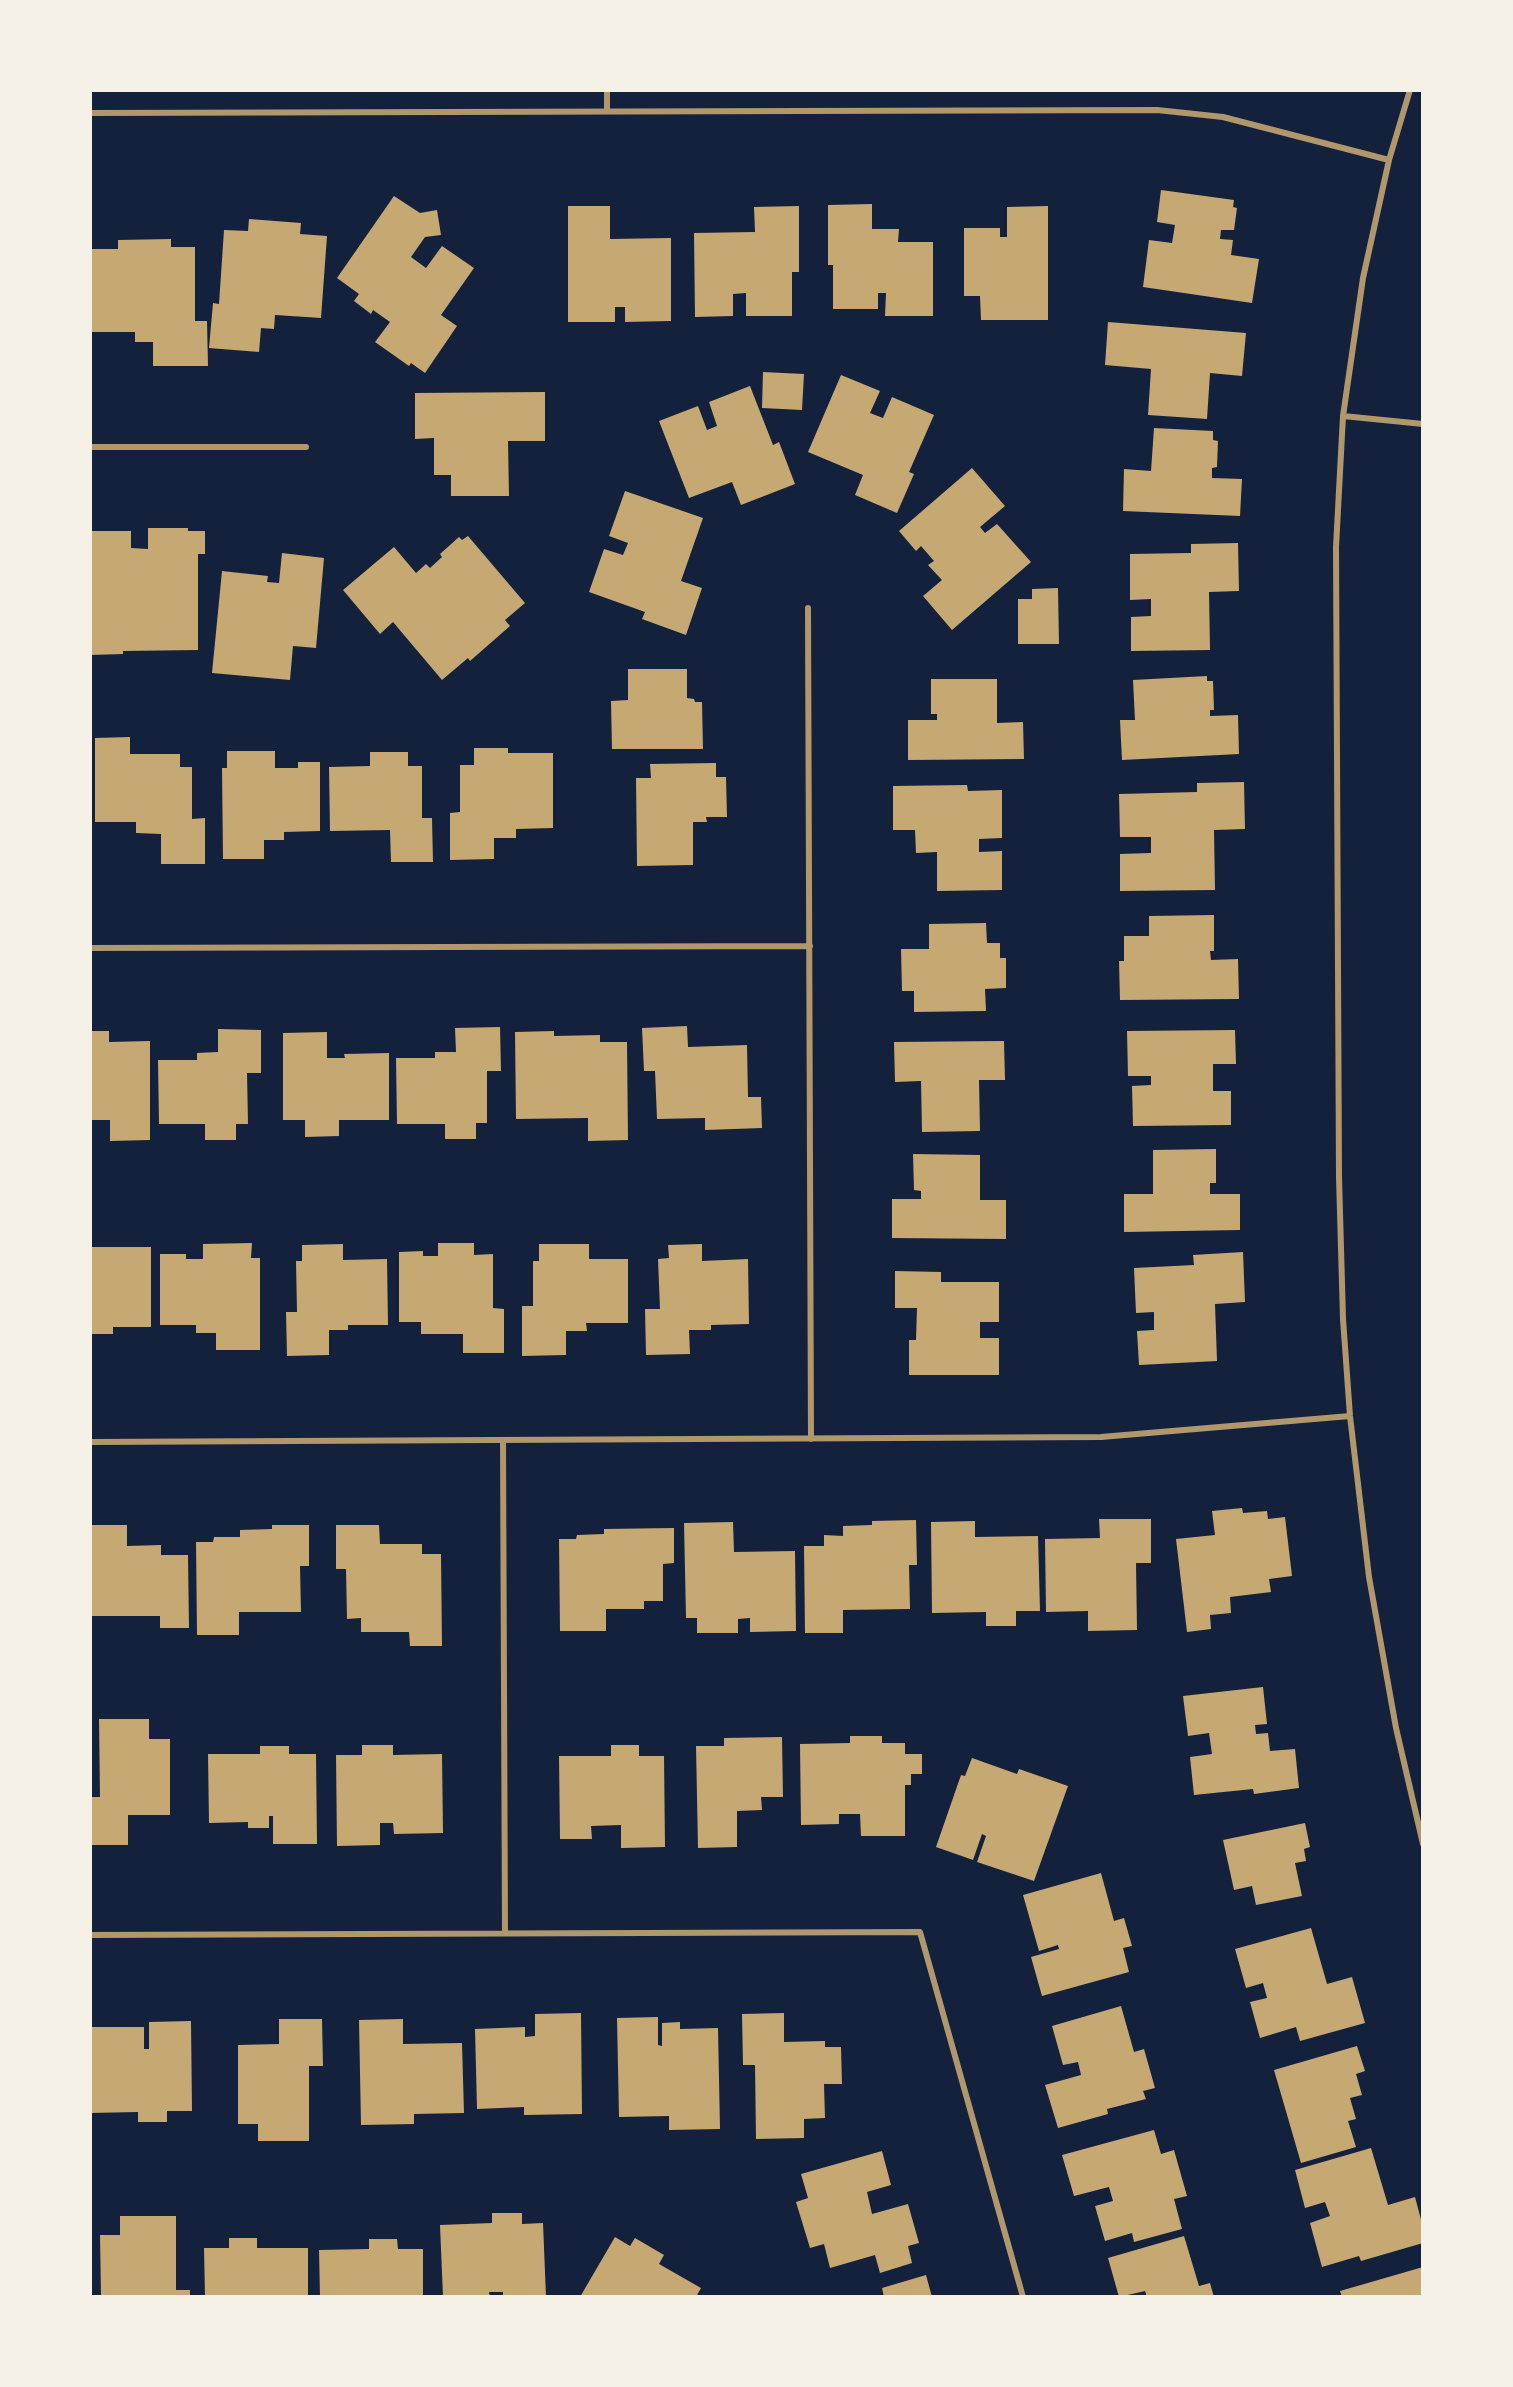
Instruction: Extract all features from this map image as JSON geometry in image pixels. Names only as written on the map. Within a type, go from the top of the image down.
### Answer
[{"type":"street","points":[[607,90],[607,111]]},
{"type":"street","points":[[1410,90],[1389,160],[1363,278],[1343,416],[1336,547],[1338,1177],[1343,1319],[1350,1416],[1369,1577],[1396,1728],[1423,1844]]},
{"type":"street","points":[[90,113],[1157,110],[1223,117],[1389,160]]},
{"type":"street","points":[[1343,416],[1423,424]]},
{"type":"street","points":[[90,447],[306,447]]},
{"type":"street","points":[[808,608],[811,1439]]},
{"type":"street","points":[[90,948],[810,946]]},
{"type":"street","points":[[90,1442],[1101,1437],[1350,1416]]},
{"type":"street","points":[[503,1440],[505,1933]]},
{"type":"street","points":[[90,1935],[920,1932],[1023,2297]]},
{"type":"building","points":[[1161,190],[1234,200],[1233,207],[1237,208],[1234,230],[1221,230],[1220,239],[1233,240],[1231,255],[1259,259],[1252,303],[1143,287],[1149,240],[1172,243],[1175,225],[1157,222]]},
{"type":"building","points":[[394,196],[420,213],[437,210],[441,235],[425,237],[411,257],[426,268],[442,246],[474,268],[441,315],[457,326],[425,373],[411,363],[409,366],[375,342],[390,322],[373,310],[371,314],[354,301],[359,294],[337,278]]},
{"type":"building","points":[[872,204],[872,229],[899,229],[898,242],[933,242],[933,316],[885,316],[886,293],[878,293],[878,309],[833,309],[833,265],[828,265],[828,205]]},
{"type":"building","points":[[568,206],[610,206],[610,239],[671,238],[671,321],[625,322],[625,307],[615,307],[615,322],[568,322]]},
{"type":"building","points":[[799,206],[799,272],[792,272],[792,316],[746,316],[746,293],[733,294],[733,316],[695,317],[694,233],[755,232],[754,207]]},
{"type":"building","points":[[1048,206],[1048,320],[981,320],[980,296],[964,296],[964,228],[1000,228],[1000,237],[1007,237],[1007,207]]},
{"type":"building","points":[[249,219],[301,223],[300,234],[327,236],[321,318],[275,315],[274,329],[261,328],[259,352],[209,348],[213,303],[219,304],[224,230],[248,231]]},
{"type":"building","points":[[171,239],[171,247],[195,247],[195,321],[207,321],[208,366],[153,366],[153,342],[135,342],[135,332],[92,332],[91,249],[118,249],[118,240]]},
{"type":"building","points":[[1108,322],[1246,333],[1242,376],[1210,373],[1207,419],[1148,415],[1151,369],[1105,365]]},
{"type":"building","points":[[763,372],[804,374],[802,410],[762,408]]},
{"type":"building","points":[[841,375],[880,391],[870,413],[883,418],[892,397],[934,415],[909,472],[914,474],[897,513],[855,495],[863,475],[808,452]]},
{"type":"building","points":[[750,386],[773,445],[779,442],[795,484],[741,505],[732,482],[689,498],[659,421],[698,406],[707,430],[717,426],[709,402]]},
{"type":"building","points":[[545,392],[545,441],[508,441],[509,496],[451,496],[451,475],[434,475],[434,438],[415,439],[415,393]]},
{"type":"building","points":[[1154,428],[1213,431],[1213,440],[1218,441],[1217,467],[1212,468],[1212,478],[1242,479],[1240,516],[1123,511],[1124,469],[1151,471]]},
{"type":"building","points":[[972,468],[1005,506],[980,527],[985,533],[997,524],[1031,562],[952,630],[923,596],[942,580],[928,565],[934,561],[921,546],[916,551],[899,531]]},
{"type":"building","points":[[625,491],[703,518],[681,581],[702,588],[686,635],[642,619],[645,612],[589,592],[604,549],[623,555],[628,543],[609,536]]},
{"type":"building","points":[[148,528],[188,528],[188,531],[205,531],[205,554],[198,554],[198,650],[123,651],[123,654],[90,655],[91,531],[131,531],[131,548],[148,549]]},
{"type":"building","points":[[468,536],[525,603],[505,620],[510,626],[470,661],[468,658],[442,680],[393,622],[380,634],[343,590],[394,547],[416,573],[426,564],[430,568],[442,557],[440,554],[459,537],[462,540]]},
{"type":"building","points":[[1238,543],[1239,591],[1209,592],[1210,650],[1131,651],[1131,617],[1151,616],[1151,599],[1130,600],[1130,554],[1191,553],[1191,544]]},
{"type":"building","points":[[282,553],[324,558],[316,648],[293,646],[290,680],[212,673],[222,571],[268,576],[267,582],[279,583]]},
{"type":"building","points":[[1058,588],[1059,644],[1018,644],[1018,599],[1032,599],[1032,589]]},
{"type":"building","points":[[628,669],[687,669],[687,698],[694,699],[695,702],[702,702],[703,749],[612,749],[611,701],[628,700]]},
{"type":"building","points":[[1207,676],[1207,681],[1213,681],[1214,710],[1210,710],[1210,716],[1238,715],[1239,754],[1122,760],[1120,720],[1135,720],[1133,680]]},
{"type":"building","points":[[931,679],[997,679],[997,723],[1023,722],[1024,759],[908,760],[908,720],[937,720],[937,714],[931,714]]},
{"type":"building","points":[[130,737],[130,754],[180,754],[180,767],[192,767],[192,819],[205,818],[205,864],[161,864],[161,834],[136,833],[136,822],[95,822],[95,738]]},
{"type":"building","points":[[474,748],[508,748],[508,753],[553,753],[553,828],[516,829],[516,838],[494,838],[494,859],[450,860],[450,813],[460,812],[460,765],[474,765]]},
{"type":"building","points":[[227,751],[275,751],[275,768],[298,768],[298,762],[320,762],[320,831],[284,832],[284,840],[264,840],[264,859],[223,859],[222,768],[227,768]]},
{"type":"building","points":[[370,752],[408,752],[408,766],[422,766],[422,818],[432,818],[433,862],[391,862],[390,830],[330,831],[329,767],[370,766]]},
{"type":"building","points":[[716,763],[716,777],[726,777],[727,817],[706,817],[707,822],[693,822],[693,865],[637,866],[636,778],[651,778],[650,764]]},
{"type":"building","points":[[1244,782],[1245,829],[1214,830],[1215,890],[1120,891],[1120,854],[1151,853],[1151,837],[1120,837],[1119,794],[1197,792],[1197,783]]},
{"type":"building","points":[[967,785],[968,791],[1002,790],[1002,838],[979,839],[979,852],[1002,851],[1002,890],[937,891],[937,852],[916,853],[915,830],[893,830],[893,786]]},
{"type":"building","points":[[1214,915],[1214,951],[1210,951],[1211,960],[1238,959],[1239,999],[1120,1000],[1119,961],[1124,961],[1124,936],[1149,936],[1149,916]]},
{"type":"building","points":[[986,923],[987,943],[1000,943],[1000,958],[1006,958],[1006,988],[985,989],[986,1011],[914,1012],[914,991],[902,991],[901,949],[929,949],[929,924]]},
{"type":"building","points":[[687,1026],[688,1047],[747,1045],[748,1097],[761,1097],[762,1128],[705,1130],[705,1118],[657,1119],[655,1071],[644,1071],[642,1028]]},
{"type":"building","points":[[500,1027],[501,1071],[487,1071],[487,1123],[476,1123],[476,1139],[445,1139],[445,1124],[397,1124],[396,1058],[435,1058],[435,1052],[456,1052],[455,1028]]},
{"type":"building","points":[[218,1029],[261,1030],[261,1073],[247,1073],[248,1124],[236,1124],[236,1140],[205,1140],[205,1124],[159,1124],[158,1060],[197,1060],[197,1053],[218,1052]]},
{"type":"building","points":[[1235,1030],[1236,1064],[1213,1064],[1213,1091],[1231,1091],[1231,1125],[1133,1126],[1132,1086],[1151,1085],[1151,1076],[1128,1076],[1127,1031]]},
{"type":"building","points":[[90,1031],[109,1031],[109,1042],[150,1041],[150,1140],[110,1141],[110,1120],[90,1120]]},
{"type":"building","points":[[554,1031],[554,1036],[600,1035],[600,1042],[627,1042],[628,1140],[588,1141],[588,1118],[516,1119],[515,1032]]},
{"type":"building","points":[[327,1032],[327,1058],[345,1058],[344,1054],[389,1053],[389,1120],[339,1120],[339,1136],[305,1137],[305,1120],[283,1120],[283,1033]]},
{"type":"building","points":[[1004,1041],[1005,1080],[979,1080],[980,1131],[922,1132],[921,1081],[895,1082],[894,1042]]},
{"type":"building","points":[[1216,1149],[1216,1183],[1210,1183],[1210,1194],[1240,1194],[1240,1230],[1124,1232],[1124,1194],[1153,1194],[1153,1150]]},
{"type":"building","points":[[913,1154],[980,1155],[980,1200],[1006,1200],[1006,1239],[892,1238],[892,1199],[921,1199],[921,1191],[914,1190]]},
{"type":"building","points":[[252,1243],[251,1258],[260,1258],[260,1350],[216,1350],[216,1333],[196,1333],[196,1325],[160,1325],[160,1254],[186,1254],[186,1259],[203,1259],[203,1244]]},
{"type":"building","points":[[438,1243],[474,1243],[474,1255],[493,1254],[493,1308],[504,1309],[504,1353],[463,1353],[463,1334],[421,1334],[421,1322],[399,1322],[399,1252],[423,1251],[423,1256],[438,1256]]},
{"type":"building","points":[[343,1244],[343,1260],[387,1259],[388,1325],[348,1325],[348,1330],[329,1330],[329,1355],[287,1356],[286,1312],[297,1312],[296,1261],[302,1261],[302,1245]]},
{"type":"building","points":[[539,1244],[589,1244],[589,1259],[628,1259],[628,1323],[586,1323],[587,1331],[566,1331],[566,1355],[522,1356],[522,1306],[533,1306],[533,1261],[539,1261]]},
{"type":"building","points":[[702,1244],[702,1261],[748,1259],[749,1324],[711,1325],[711,1330],[689,1330],[690,1354],[646,1355],[645,1309],[660,1309],[658,1259],[669,1258],[668,1245]]},
{"type":"building","points":[[90,1247],[151,1247],[151,1327],[113,1327],[113,1334],[90,1334]]},
{"type":"building","points":[[1243,1252],[1245,1302],[1215,1304],[1217,1361],[1139,1365],[1137,1331],[1154,1330],[1154,1312],[1136,1313],[1134,1268],[1194,1265],[1193,1255]]},
{"type":"building","points":[[895,1271],[941,1272],[941,1282],[999,1282],[999,1322],[980,1322],[980,1338],[999,1338],[999,1375],[909,1375],[909,1340],[916,1340],[917,1308],[895,1308]]},
{"type":"building","points":[[1242,1508],[1243,1513],[1267,1511],[1268,1519],[1285,1517],[1292,1576],[1269,1579],[1271,1592],[1230,1597],[1231,1613],[1210,1615],[1211,1629],[1187,1632],[1176,1539],[1215,1535],[1212,1511]]},
{"type":"building","points":[[1099,1519],[1151,1519],[1151,1563],[1136,1563],[1137,1630],[1088,1631],[1088,1611],[1046,1612],[1045,1539],[1100,1538]]},
{"type":"building","points":[[916,1520],[917,1565],[909,1565],[910,1609],[843,1610],[843,1633],[805,1633],[804,1546],[824,1546],[824,1535],[843,1536],[843,1526],[872,1525],[872,1521]]},
{"type":"building","points":[[975,1521],[975,1537],[1038,1536],[1040,1611],[1016,1611],[1016,1626],[986,1626],[986,1612],[932,1613],[931,1522]]},
{"type":"building","points":[[733,1522],[734,1552],[795,1551],[796,1631],[750,1632],[750,1618],[738,1619],[738,1633],[697,1633],[697,1618],[686,1618],[684,1523]]},
{"type":"building","points":[[90,1525],[127,1525],[127,1546],[161,1545],[161,1555],[188,1555],[189,1628],[160,1628],[160,1616],[92,1616]]},
{"type":"building","points":[[272,1525],[309,1525],[309,1566],[300,1566],[301,1612],[239,1612],[239,1635],[197,1635],[196,1542],[213,1542],[214,1537],[240,1537],[240,1530],[272,1529]]},
{"type":"building","points":[[336,1525],[379,1525],[380,1544],[422,1544],[422,1554],[441,1554],[442,1646],[410,1646],[409,1632],[361,1632],[361,1618],[347,1619],[346,1569],[336,1569]]},
{"type":"building","points":[[674,1528],[674,1563],[663,1564],[663,1601],[644,1601],[644,1609],[606,1609],[606,1631],[560,1631],[559,1539],[576,1539],[577,1535],[604,1534],[604,1529]]},
{"type":"building","points":[[1263,1687],[1267,1724],[1255,1725],[1256,1734],[1268,1733],[1270,1751],[1295,1749],[1299,1788],[1254,1794],[1253,1789],[1194,1795],[1190,1757],[1212,1754],[1209,1733],[1188,1736],[1183,1696]]},
{"type":"building","points":[[99,1719],[149,1719],[149,1739],[170,1739],[170,1815],[128,1815],[128,1845],[90,1845],[90,1797],[100,1797]]},
{"type":"building","points":[[850,1736],[882,1736],[882,1743],[905,1743],[905,1754],[922,1754],[922,1774],[911,1774],[911,1785],[905,1785],[905,1836],[861,1836],[860,1814],[839,1814],[839,1824],[801,1825],[800,1744],[850,1743]]},
{"type":"building","points":[[782,1737],[783,1797],[761,1797],[762,1810],[737,1811],[737,1847],[698,1848],[696,1746],[724,1746],[724,1738]]},
{"type":"building","points":[[362,1745],[393,1745],[393,1755],[442,1754],[443,1833],[394,1834],[393,1823],[380,1823],[380,1845],[337,1846],[336,1755],[362,1755]]},
{"type":"building","points":[[611,1745],[639,1745],[639,1756],[664,1756],[665,1847],[621,1848],[621,1825],[591,1826],[592,1839],[560,1839],[559,1756],[611,1756]]},
{"type":"building","points":[[260,1746],[289,1746],[289,1754],[316,1754],[317,1844],[273,1844],[273,1816],[269,1816],[269,1828],[248,1828],[248,1822],[209,1823],[208,1754],[260,1754]]},
{"type":"building","points":[[972,1758],[1017,1774],[1019,1769],[1068,1786],[1034,1881],[977,1862],[986,1836],[982,1834],[973,1860],[936,1847],[961,1775],[965,1776]]},
{"type":"building","points":[[1305,1823],[1310,1847],[1304,1849],[1306,1861],[1295,1863],[1302,1896],[1256,1905],[1252,1886],[1234,1890],[1223,1840]]},
{"type":"building","points":[[1101,1873],[1114,1921],[1124,1918],[1132,1946],[1123,1948],[1129,1972],[1042,1996],[1031,1957],[1059,1949],[1058,1945],[1039,1951],[1023,1895]]},
{"type":"building","points":[[1311,1928],[1327,1984],[1352,1977],[1365,2023],[1300,2041],[1296,2027],[1260,2038],[1250,2002],[1267,1998],[1263,1983],[1246,1988],[1235,1949]]},
{"type":"building","points":[[1121,2006],[1134,2052],[1144,2049],[1155,2088],[1143,2091],[1146,2099],[1107,2109],[1108,2114],[1058,2128],[1045,2085],[1081,2075],[1078,2062],[1063,2065],[1052,2026]]},
{"type":"building","points":[[581,2013],[582,2114],[524,2115],[524,2107],[477,2109],[475,2029],[525,2027],[525,2037],[535,2036],[535,2014]]},
{"type":"building","points":[[784,2013],[784,2042],[825,2041],[825,2047],[841,2047],[842,2084],[824,2084],[825,2118],[804,2119],[804,2138],[756,2139],[755,2065],[743,2065],[742,2014]]},
{"type":"building","points":[[658,2017],[658,2045],[662,2046],[662,2023],[680,2022],[680,2029],[718,2028],[720,2129],[669,2130],[669,2116],[619,2117],[617,2018]]},
{"type":"building","points":[[279,2019],[322,2019],[323,2066],[309,2066],[309,2141],[258,2141],[258,2124],[238,2124],[238,2045],[279,2044]]},
{"type":"building","points":[[403,2019],[403,2044],[462,2043],[464,2113],[414,2114],[414,2124],[361,2125],[359,2020]]},
{"type":"building","points":[[191,2021],[192,2111],[167,2111],[167,2122],[138,2122],[138,2112],[90,2113],[90,2027],[144,2027],[144,2049],[149,2049],[149,2022]]},
{"type":"building","points":[[1357,2046],[1365,2071],[1356,2074],[1362,2095],[1350,2098],[1356,2119],[1348,2121],[1356,2147],[1301,2163],[1274,2070]]},
{"type":"building","points":[[1154,2130],[1161,2154],[1174,2150],[1187,2196],[1174,2199],[1182,2229],[1134,2242],[1132,2233],[1105,2241],[1095,2206],[1113,2201],[1109,2187],[1074,2196],[1062,2155]]},
{"type":"building","points":[[1371,2148],[1388,2205],[1415,2197],[1423,2227],[1423,2243],[1361,2261],[1359,2256],[1322,2267],[1310,2223],[1330,2216],[1325,2202],[1305,2208],[1295,2170]]},
{"type":"building","points":[[882,2151],[891,2185],[867,2192],[872,2214],[908,2204],[919,2243],[908,2246],[912,2263],[880,2273],[875,2255],[830,2268],[824,2244],[810,2248],[796,2202],[808,2198],[801,2174]]},
{"type":"building","points":[[492,2213],[522,2213],[522,2224],[543,2223],[546,2297],[503,2297],[503,2292],[489,2292],[490,2297],[443,2297],[440,2225],[492,2223]]},
{"type":"building","points":[[120,2216],[176,2216],[176,2290],[190,2290],[190,2297],[101,2297],[100,2235],[120,2235]]},
{"type":"building","points":[[1184,2236],[1199,2286],[1210,2283],[1214,2297],[1147,2297],[1145,2291],[1119,2297],[1108,2258]]},
{"type":"building","points":[[615,2237],[630,2246],[635,2238],[664,2255],[659,2264],[701,2288],[696,2297],[580,2297]]},
{"type":"building","points":[[229,2238],[257,2238],[257,2248],[308,2248],[308,2297],[205,2297],[204,2248],[229,2248]]},
{"type":"building","points":[[369,2239],[397,2239],[398,2249],[423,2249],[423,2297],[320,2297],[319,2250],[369,2249]]},
{"type":"building","points":[[1423,2267],[1423,2297],[1342,2297],[1340,2291]]},
{"type":"building","points":[[926,2275],[932,2297],[884,2297],[882,2288]]}]
